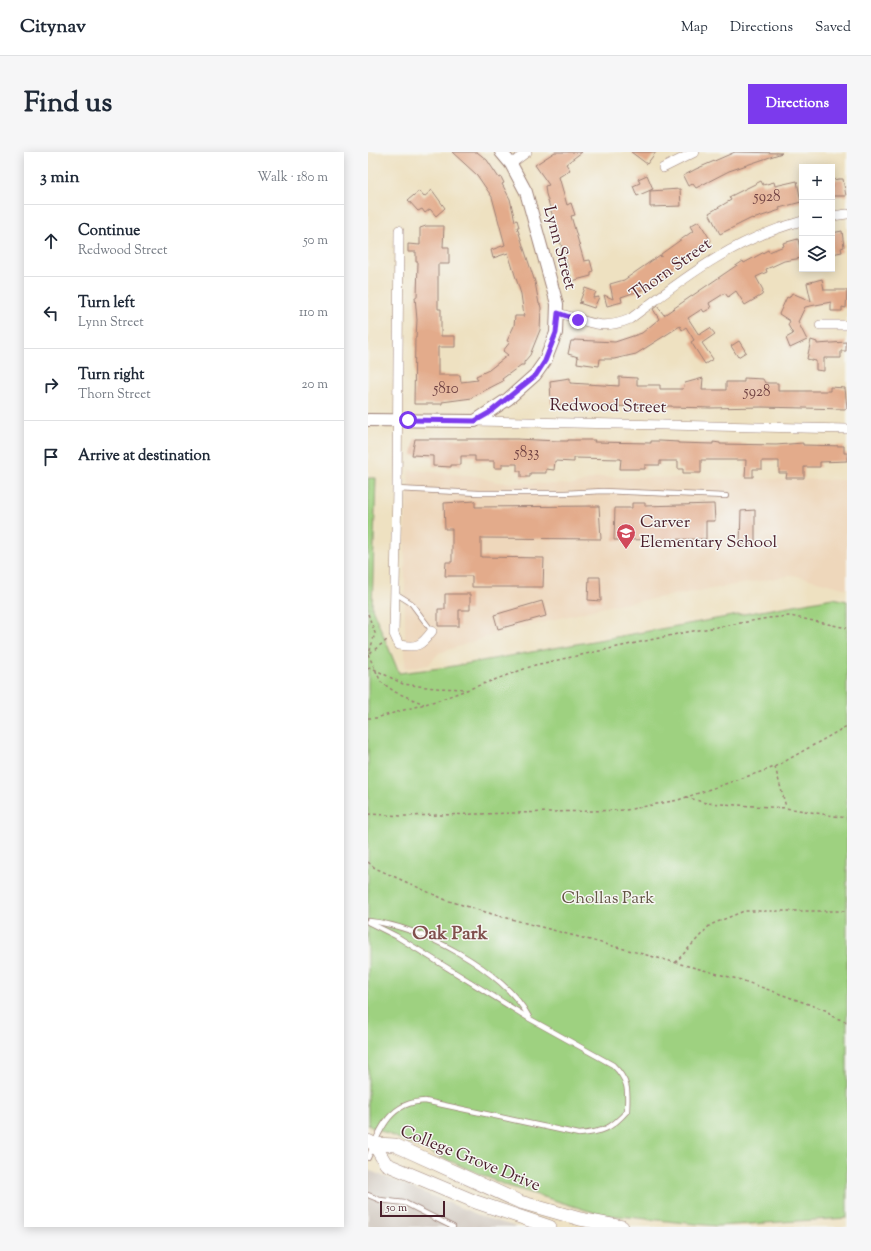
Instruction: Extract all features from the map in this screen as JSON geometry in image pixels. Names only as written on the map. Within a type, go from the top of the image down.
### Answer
[{"type":"main road","name":"College Grove Drive","points":[[371,1143],[386,1164],[476,1202],[550,1227]]},
{"type":"main road","name":"College Grove Drive","points":[[371,1143],[395,1144],[520,1202],[580,1219],[622,1227]]},
{"type":"street","name":"Lynn Street","points":[[475,421],[508,399],[536,375],[545,361],[556,333],[558,313],[526,192],[511,164],[501,152]]},
{"type":"street","points":[[511,164],[527,152]]},
{"type":"street","points":[[663,168],[695,152]]},
{"type":"street","points":[[835,216],[847,214]]},
{"type":"street","name":"Thorn Street","points":[[558,313],[592,324],[607,325],[623,322],[689,275],[729,250],[762,234],[799,222]]},
{"type":"street","points":[[399,230],[397,489],[394,634],[399,645],[414,647],[425,641],[432,631]]},
{"type":"street","points":[[820,325],[847,325]]},
{"type":"street","name":"Redwood Street","points":[[368,420],[847,429]]},
{"type":"lane","points":[[397,489],[487,493],[565,493],[603,491],[726,496]]},
{"type":"lane","points":[[395,592],[411,603],[432,631]]},
{"type":"lane","points":[[368,921],[382,922],[404,929],[453,949],[488,972],[512,992],[523,1004],[530,1019]]},
{"type":"lane","points":[[368,921],[396,936],[530,1019],[613,1065],[623,1075],[628,1089],[627,1111],[617,1123],[599,1133],[579,1134],[424,1101],[412,1101],[389,1115],[371,1143],[368,1158]]},
{"type":"lane","points":[[368,1195],[380,1200],[405,1203],[453,1227]]},
{"type":"path","points":[[368,614],[375,633],[368,654],[381,682],[395,692],[424,704]]},
{"type":"path","points":[[368,718],[376,718],[424,704],[535,665],[682,633],[769,618],[790,616],[847,628]]},
{"type":"path","points":[[368,654],[394,634]]},
{"type":"path","points":[[368,669],[373,664]]},
{"type":"path","points":[[374,669],[403,684],[435,688],[468,689]]},
{"type":"path","points":[[368,814],[403,816],[626,810],[686,797],[775,766],[847,726]]},
{"type":"path","points":[[775,766],[786,808]]},
{"type":"path","points":[[686,797],[706,802],[786,808],[847,818]]},
{"type":"path","points":[[368,862],[375,868],[446,900],[492,914],[740,980],[828,1011],[831,1016],[847,1022]]},
{"type":"path","points":[[675,963],[710,925],[744,911],[847,912]]},
{"type":"shaded area","name":"Carver Elementary School","points":[[409,470],[476,476],[496,482],[573,485],[599,477],[847,480],[847,589],[794,575],[609,606],[499,633],[439,653],[428,665],[405,668],[405,526]]},
{"type":"shaded area","points":[[368,1170],[486,1218],[517,1227],[368,1227]]},
{"type":"green space","name":"Chollas Park","points":[[368,478],[376,478],[372,608],[399,673],[448,667],[833,598],[847,601],[847,1218],[716,1226],[599,1214],[505,1185],[368,1125]]},
{"type":"building","points":[[452,152],[477,152],[487,160],[504,183],[502,184],[510,199],[515,221],[517,220],[519,227],[517,227],[535,282],[541,308],[540,330],[530,355],[524,362],[524,365],[521,365],[502,379],[503,381],[472,398],[442,402],[442,404],[414,404],[415,338],[417,320],[415,297],[417,297],[418,262],[416,262],[416,252],[408,252],[408,244],[420,245],[420,228],[426,226],[444,226],[443,247],[449,247],[449,264],[438,264],[438,309],[441,309],[441,336],[455,336],[455,347],[438,347],[438,375],[460,375],[461,382],[478,380],[476,376],[489,370],[508,355],[503,351],[510,342],[507,341],[514,326],[515,316],[524,316],[521,294],[508,253],[493,258],[491,250],[505,245],[492,197],[477,175]]},
{"type":"building","points":[[555,152],[582,152],[566,164],[570,170],[559,177],[567,205],[571,203],[575,215],[571,216],[584,261],[590,260],[593,271],[591,272],[591,276],[572,281],[546,194],[545,186],[549,185],[535,165]]},
{"type":"building","points":[[631,152],[656,152],[647,164]]},
{"type":"building","points":[[735,152],[782,153],[729,171],[696,188],[693,184],[688,186],[683,176]]},
{"type":"building","points":[[647,175],[653,189],[637,196],[633,186],[640,183],[638,179]]},
{"type":"building","points":[[843,179],[846,196],[835,196],[835,180]]},
{"type":"building","points":[[761,181],[763,185],[774,182],[775,186],[797,181],[799,203],[779,208],[780,210],[753,219],[752,218],[720,234],[709,213],[731,200],[729,197]]},
{"type":"building","points":[[680,189],[681,206],[650,207],[650,191]]},
{"type":"building","points":[[432,190],[445,208],[436,216],[430,209],[425,213],[422,209],[418,211],[408,200],[419,191],[424,197]]},
{"type":"building","points":[[699,221],[711,241],[683,258],[684,259],[642,290],[621,297],[622,302],[607,306],[604,295],[613,299],[610,284],[624,280],[660,255],[661,257],[661,254],[693,231],[690,226]]},
{"type":"building","points":[[842,231],[844,247],[841,248],[842,252],[835,253],[835,236],[835,232]]},
{"type":"building","points":[[798,239],[799,258],[784,261],[766,269],[767,272],[756,277],[763,290],[762,295],[745,305],[736,291],[728,297],[725,293],[709,303],[711,308],[704,312],[702,309],[688,318],[699,335],[710,328],[715,334],[702,343],[713,359],[705,364],[691,342],[694,340],[686,327],[682,330],[680,326],[636,354],[614,359],[600,359],[599,366],[577,363],[578,357],[568,354],[571,341],[574,340],[615,342],[642,333],[659,319],[653,309],[657,306],[664,315],[743,261],[744,263],[768,250],[769,252],[784,246],[783,243]]},
{"type":"building","points":[[822,279],[824,290],[847,290],[846,308],[842,307],[842,311],[831,311],[831,302],[805,307],[798,322],[807,340],[790,348],[786,338],[793,334],[788,325],[790,321],[779,314],[787,297],[789,298],[792,293],[811,301],[807,283]]},
{"type":"building","points":[[585,288],[596,292],[593,298],[599,297],[594,308],[579,303],[582,302],[580,301]]},
{"type":"building","points":[[811,340],[817,342],[817,344],[846,342],[846,351],[841,351],[841,358],[824,358],[824,371],[816,370],[816,361],[807,359]]},
{"type":"building","points":[[739,341],[746,352],[738,357],[731,346]]},
{"type":"building","points":[[619,377],[637,378],[637,385],[660,385],[660,389],[683,389],[685,383],[703,378],[702,390],[726,390],[726,382],[744,382],[744,378],[763,379],[765,383],[778,383],[778,391],[830,391],[830,387],[845,388],[847,408],[710,408],[551,404],[550,381],[570,378],[570,383],[619,386]]},
{"type":"building","points":[[415,439],[517,439],[557,441],[595,440],[594,442],[651,443],[651,441],[660,441],[678,443],[713,444],[713,442],[720,444],[776,445],[803,443],[803,445],[844,446],[844,453],[847,453],[847,461],[820,462],[820,467],[804,467],[804,478],[786,478],[787,473],[779,473],[779,461],[762,461],[762,469],[753,469],[753,477],[745,477],[746,460],[701,460],[701,473],[683,473],[683,469],[678,469],[678,461],[660,461],[660,465],[645,465],[645,469],[620,469],[621,459],[574,458],[574,462],[555,461],[554,470],[546,469],[546,473],[530,473],[530,477],[521,477],[521,471],[517,471],[517,464],[502,464],[502,468],[494,468],[494,461],[475,461],[475,456],[461,456],[461,465],[451,465],[451,467],[433,466],[433,456],[412,455]]},
{"type":"building","points":[[475,501],[475,507],[599,506],[601,539],[481,538],[481,557],[544,558],[543,587],[472,587],[472,576],[445,576],[446,562],[452,562],[452,529],[445,529],[444,503]]},
{"type":"building","points":[[632,503],[645,503],[645,506],[714,504],[715,521],[706,521],[706,539],[614,540],[615,508],[632,508]]},
{"type":"building","points":[[755,510],[755,544],[740,544],[741,511]]},
{"type":"building","points":[[589,577],[600,577],[601,601],[588,600]]},
{"type":"building","points":[[445,594],[470,594],[470,610],[459,610],[459,626],[438,626],[438,609],[445,609]]},
{"type":"building","points":[[542,601],[546,616],[498,629],[494,615]]},
{"type":"place","name":"Carver Elementary School","points":[[626,550]]},
{"type":"district","name":"Oak Park","points":[[450,934]]},
{"type":"route","points":[[408,420],[475,421],[489,413],[536,375],[545,361],[556,333],[558,313],[572,316],[578,320]]}]
